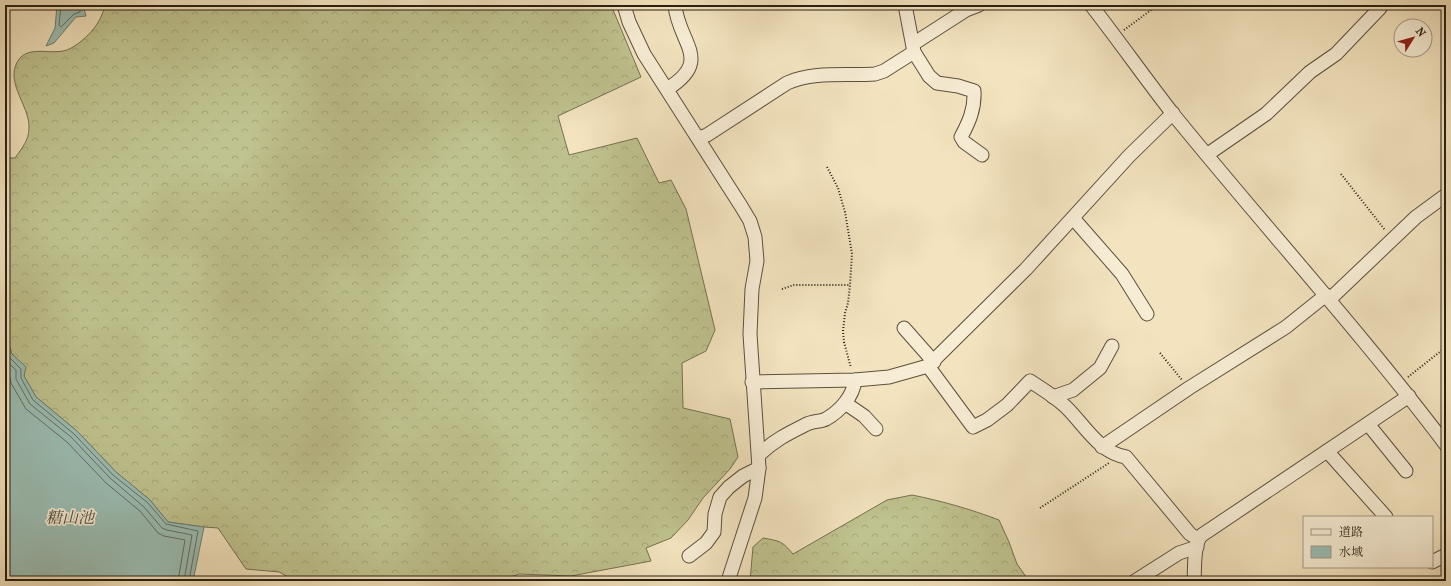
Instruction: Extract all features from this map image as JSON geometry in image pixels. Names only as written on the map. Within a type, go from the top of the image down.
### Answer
[{"type":"street","points":[[624,5],[629,22],[644,54],[742,206],[750,221],[755,237],[757,261],[752,289],[750,334],[752,382],[759,462],[755,498],[728,581]]},
{"type":"street","points":[[666,89],[678,82],[690,69],[691,54],[676,16],[675,5]]},
{"type":"street","points":[[905,5],[913,48],[929,76],[937,83],[958,86],[974,91],[970,119],[960,137],[964,142],[982,155]]},
{"type":"street","points":[[699,138],[707,135],[787,83],[798,78],[810,76],[875,74],[884,71],[966,10],[979,5]]},
{"type":"street","points":[[1091,5],[1173,113],[1328,297],[1409,396],[1446,446]]},
{"type":"street","points":[[1208,154],[1266,114],[1310,72],[1336,54],[1380,8]]},
{"type":"street","points":[[752,382],[855,380],[888,377],[931,364],[1026,269],[1129,156],[1173,113]]},
{"type":"street","points":[[1102,447],[1189,388],[1286,327],[1328,297],[1416,217],[1446,195]]},
{"type":"street","points":[[1073,218],[1122,274],[1147,314]]},
{"type":"street","points":[[904,328],[931,364],[973,427],[1007,405],[1030,381],[1053,396],[1066,407],[1102,447],[1118,456],[1126,457],[1197,543],[1194,581]]},
{"type":"street","points":[[1053,396],[1073,390],[1100,368],[1112,346]]},
{"type":"street","points":[[689,556],[706,543],[714,532],[715,514],[720,497],[729,487],[759,462],[771,444],[782,436],[807,424],[825,419],[845,403],[854,389],[855,380]]},
{"type":"street","points":[[1135,581],[1197,543],[1327,451],[1409,396]]},
{"type":"street","points":[[845,403],[864,416],[876,429]]},
{"type":"street","points":[[1368,424],[1406,471]]},
{"type":"street","points":[[1327,451],[1385,516]]},
{"type":"street","points":[[1433,562],[1446,555]]},
{"type":"path","points":[[1116,38],[1125,27],[1158,5]]},
{"type":"path","points":[[827,167],[838,188],[845,212],[852,254],[848,303],[843,331],[844,342],[855,380]]},
{"type":"path","points":[[1341,174],[1392,238]]},
{"type":"path","points":[[782,289],[794,285],[850,285]]},
{"type":"path","points":[[1399,384],[1446,347]]},
{"type":"path","points":[[1160,353],[1189,388]]},
{"type":"path","points":[[1040,508],[1106,466],[1118,456]]},
{"type":"green space","points":[[104,5],[611,5],[641,77],[558,116],[569,155],[637,138],[659,183],[671,180],[686,209],[715,330],[706,351],[682,363],[683,408],[730,419],[738,457],[730,469],[703,498],[688,520],[671,538],[646,548],[651,561],[571,576],[519,574],[500,581],[296,581],[279,572],[246,569],[218,528],[168,522],[150,500],[116,472],[77,431],[36,397],[24,376],[25,367],[12,354],[6,337],[8,310],[5,300],[5,158],[15,158],[23,147],[29,132],[28,119],[15,84],[15,66],[20,58],[30,52],[55,52],[67,50],[79,43],[96,25],[103,12]]},
{"type":"green space","points":[[912,495],[977,512],[999,520],[1017,564],[1029,581],[750,581],[753,547],[763,538],[780,542],[793,554],[887,500]]},
{"type":"water","points":[[57,5],[83,5],[86,16],[76,17],[54,43],[46,46],[55,28]]},
{"type":"water","name":"糖山池","points":[[5,300],[8,309],[6,337],[12,354],[26,367],[24,376],[36,397],[77,431],[116,472],[150,500],[168,522],[204,527],[193,581],[22,581],[15,577],[5,577]]}]
